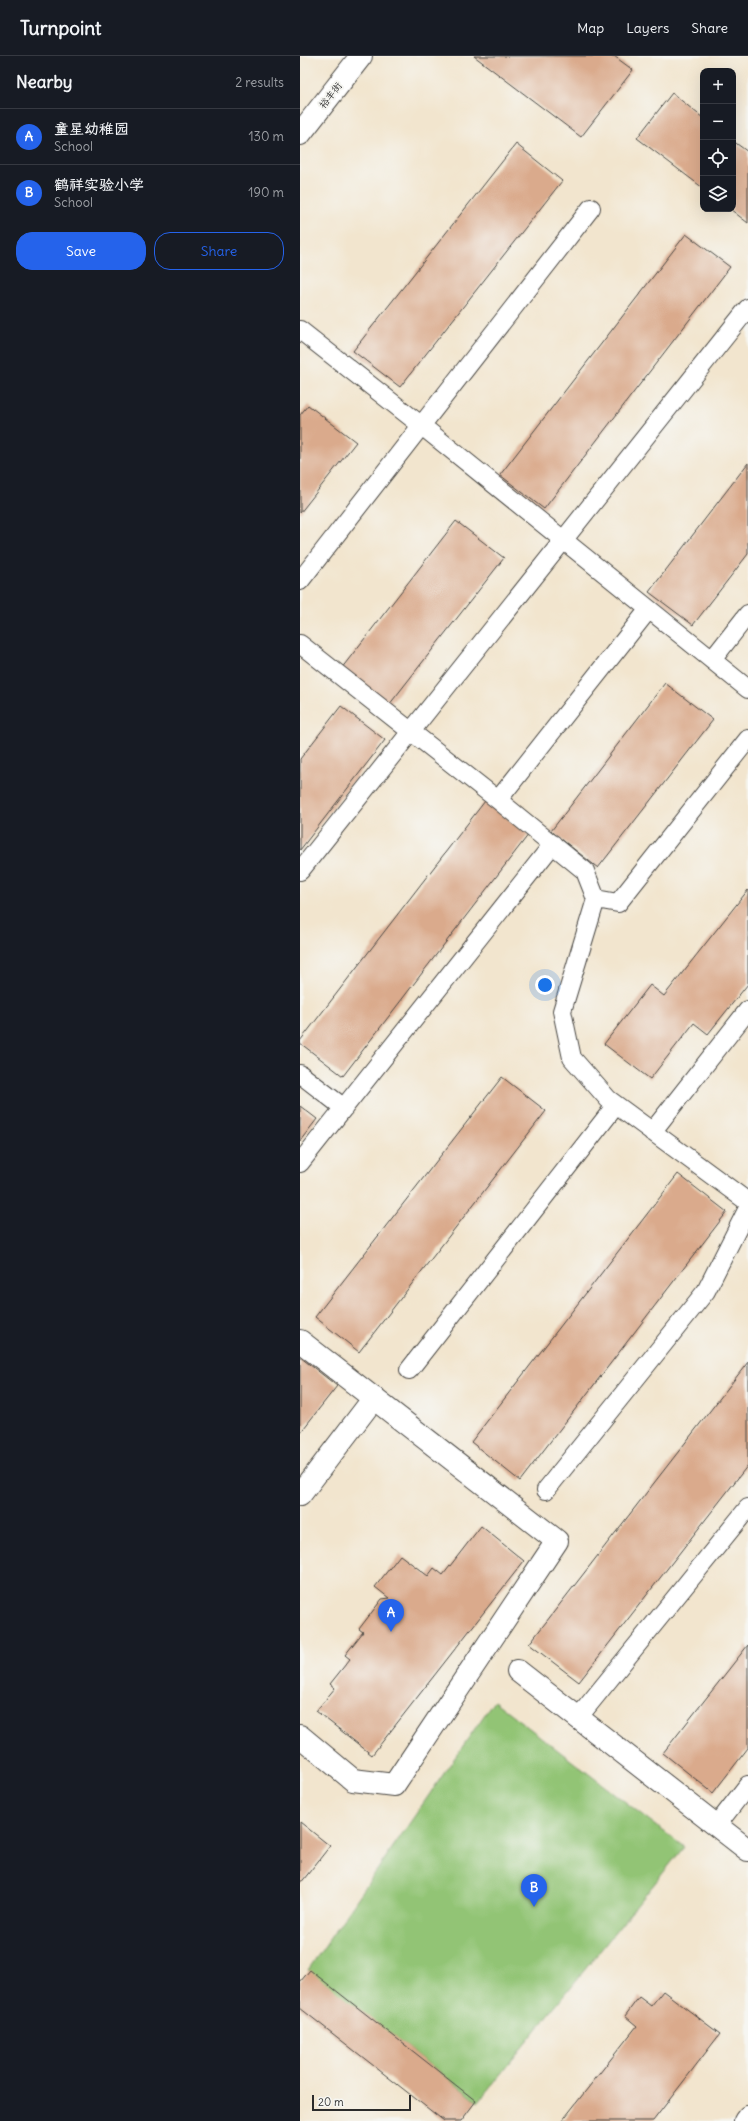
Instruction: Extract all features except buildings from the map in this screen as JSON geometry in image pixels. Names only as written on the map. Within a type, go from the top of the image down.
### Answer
[{"type":"street","name":"裕丰街","points":[[302,129],[361,56]]},
{"type":"street","points":[[300,1341],[557,1541],[394,1784],[353,1780],[300,1736]]},
{"type":"street","points":[[300,1495],[374,1398]]},
{"type":"street","points":[[518,1671],[748,1850]]},
{"type":"street","points":[[745,2121],[748,2117]]},
{"type":"lane","points":[[300,581],[590,208]]},
{"type":"lane","points":[[300,871],[748,308]]},
{"type":"lane","points":[[300,330],[422,426],[748,689]]},
{"type":"lane","points":[[498,800],[649,609]]},
{"type":"lane","points":[[712,660],[748,614]]},
{"type":"lane","points":[[300,644],[554,844],[585,871],[596,899],[562,1011],[572,1058],[608,1099],[748,1202]]},
{"type":"lane","points":[[596,899],[618,903],[748,738]]},
{"type":"lane","points":[[300,1163],[554,844]]},
{"type":"lane","points":[[652,1132],[748,1010]]},
{"type":"lane","points":[[300,1074],[344,1108]]},
{"type":"lane","points":[[409,1370],[616,1105]]},
{"type":"lane","points":[[546,1490],[706,1291],[748,1208]]},
{"type":"lane","points":[[578,1719],[748,1508]]},
{"type":"lane","points":[[717,1825],[748,1785]]},
{"type":"green space","points":[[494,1701],[684,1847],[478,2102],[308,1970]]},
{"type":"place","name":"童星幼稚园","points":[[391,1632]]},
{"type":"place","name":"鹤祥实验小学","points":[[534,1907]]}]
